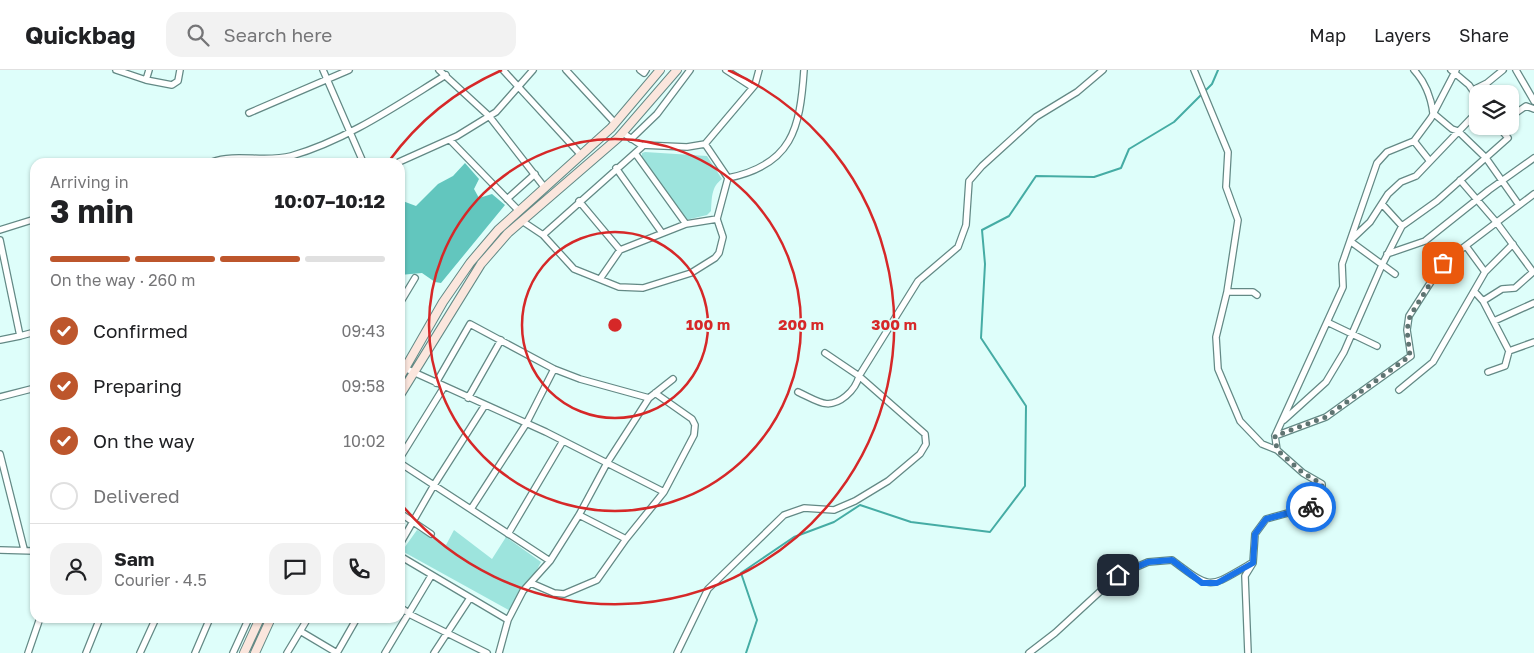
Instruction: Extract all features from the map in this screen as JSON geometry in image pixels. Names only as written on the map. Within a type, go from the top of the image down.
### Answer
[{"type":"main road","points":[[405,362],[470,263],[498,230],[615,123],[660,70]]},
{"type":"main road","points":[[405,387],[481,264],[508,233],[623,133],[677,70]]},
{"type":"main road","points":[[244,653],[258,623]]},
{"type":"main road","points":[[255,653],[269,623]]},
{"type":"street","points":[[116,70],[146,80],[172,85],[178,81],[180,70]]},
{"type":"street","points":[[146,80],[150,70]]},
{"type":"street","points":[[322,70],[361,158]]},
{"type":"street","points":[[249,113],[349,70]]},
{"type":"street","points":[[439,70],[489,116],[545,188]]},
{"type":"street","points":[[503,70],[581,155]]},
{"type":"street","points":[[405,159],[450,140],[496,112],[532,70]]},
{"type":"street","points":[[566,70],[615,123]]},
{"type":"street","points":[[640,70],[644,73],[646,70]]},
{"type":"street","points":[[631,140],[657,114],[690,70]]},
{"type":"street","points":[[726,70],[752,87]]},
{"type":"street","points":[[623,133],[631,140],[644,145],[687,147],[704,144],[752,87],[757,80],[759,70]]},
{"type":"street","points":[[728,178],[760,170],[785,150],[801,107],[804,70]]},
{"type":"street","points":[[798,392],[830,405],[836,404],[856,386],[859,376],[918,282],[958,247],[966,225],[969,181],[982,166],[1036,117],[1077,92],[1103,70]]},
{"type":"street","points":[[1194,70],[1228,152],[1226,187],[1238,220],[1227,292],[1216,337],[1218,370],[1240,421],[1262,444],[1277,450],[1303,473],[1322,484],[1322,500],[1310,507],[1266,519],[1255,534],[1253,563],[1245,576],[1248,653]]},
{"type":"street","points":[[1414,70],[1422,78],[1431,101],[1433,113],[1452,129],[1458,131],[1486,158],[1519,206]]},
{"type":"street","points":[[1483,85],[1503,70]]},
{"type":"street","points":[[1516,70],[1534,101]]},
{"type":"street","points":[[1277,450],[1275,436],[1343,287],[1342,264],[1377,163],[1387,152],[1414,141],[1433,113],[1453,71],[1469,85]]},
{"type":"street","points":[[273,158],[290,156],[349,133],[446,75]]},
{"type":"street","points":[[1519,111],[1526,106],[1534,109]]},
{"type":"street","points":[[1350,241],[1370,222],[1388,194],[1401,182],[1416,176],[1428,160],[1469,121]]},
{"type":"street","points":[[1281,423],[1326,382],[1352,335],[1387,254],[1402,226],[1437,201],[1486,158],[1508,138],[1506,135]]},
{"type":"street","points":[[450,140],[519,211]]},
{"type":"street","points":[[1414,141],[1428,160]]},
{"type":"street","points":[[704,144],[728,178]]},
{"type":"street","points":[[543,235],[644,145]]},
{"type":"street","points":[[635,153],[686,224]]},
{"type":"street","points":[[1387,254],[1425,241],[1534,158]]},
{"type":"street","points":[[616,168],[662,233]]},
{"type":"street","points":[[508,199],[535,174]]},
{"type":"street","points":[[522,221],[543,235],[574,270],[619,287],[643,288],[691,273],[714,258],[718,253],[723,238],[717,219],[728,178]]},
{"type":"street","points":[[1460,180],[1497,223],[1534,272],[1515,288],[1502,289],[1483,301]]},
{"type":"street","points":[[1275,436],[1326,417],[1410,356],[1407,330],[1410,316],[1414,306],[1443,263],[1534,194]]},
{"type":"street","points":[[579,201],[620,250]]},
{"type":"street","points":[[1382,204],[1402,226]]},
{"type":"street","points":[[600,279],[620,250],[686,224],[717,219]]},
{"type":"street","points":[[0,230],[30,221]]},
{"type":"street","points":[[0,240],[20,336]]},
{"type":"street","points":[[1350,241],[1395,274]]},
{"type":"street","points":[[1399,390],[1433,362],[1485,272],[1513,244]]},
{"type":"street","points":[[1466,246],[1485,272]]},
{"type":"street","points":[[405,295],[415,278]]},
{"type":"street","points":[[1474,291],[1483,301],[1509,351],[1505,366],[1488,372]]},
{"type":"street","points":[[1227,292],[1253,292],[1257,295]]},
{"type":"street","points":[[1494,322],[1534,303]]},
{"type":"street","points":[[1327,322],[1377,346]]},
{"type":"street","points":[[436,383],[470,324],[554,370],[648,398]]},
{"type":"street","points":[[0,340],[30,333]]},
{"type":"street","points":[[468,398],[501,340]]},
{"type":"street","points":[[1509,351],[1534,342]]},
{"type":"street","points":[[677,653],[708,589],[784,515],[804,508],[834,510],[888,482],[920,454],[926,444],[925,434],[859,376],[825,353]]},
{"type":"street","points":[[405,368],[563,441],[664,492]]},
{"type":"street","points":[[471,509],[526,424],[554,370]]},
{"type":"street","points":[[499,653],[508,620],[523,591],[550,561],[579,515],[607,463],[648,398],[673,379]]},
{"type":"street","points":[[405,450],[444,387]]},
{"type":"street","points":[[0,397],[30,389]]},
{"type":"street","points":[[531,583],[554,593],[564,594],[597,580],[606,570],[626,539],[664,492],[694,435],[695,425],[692,419],[655,392]]},
{"type":"street","points":[[405,536],[434,485],[485,405]]},
{"type":"street","points":[[508,534],[563,441]]},
{"type":"street","points":[[0,454],[24,549]]},
{"type":"street","points":[[405,466],[550,561]]},
{"type":"street","points":[[579,515],[626,539]]},
{"type":"street","points":[[405,516],[431,534]]},
{"type":"street","points":[[0,550],[30,550]]},
{"type":"street","points":[[405,559],[508,620]]},
{"type":"street","points":[[1029,653],[1055,633],[1118,575],[1148,562],[1172,560],[1202,583],[1217,583],[1253,563]]},
{"type":"street","points":[[405,620],[431,576]]},
{"type":"street","points":[[434,653],[446,631],[470,598]]},
{"type":"street","points":[[405,610],[487,653]]},
{"type":"street","points":[[28,653],[38,623]]},
{"type":"street","points":[[86,653],[98,623]]},
{"type":"street","points":[[140,653],[154,623]]},
{"type":"street","points":[[195,653],[208,623]]},
{"type":"street","points":[[233,653],[247,623]]},
{"type":"street","points":[[288,653],[305,623]]},
{"type":"street","points":[[300,631],[337,653],[353,623]]},
{"type":"street","points":[[385,653],[403,623]]},
{"type":"shaded area","points":[[642,153],[707,156],[722,179],[714,189],[711,211],[707,215],[686,220],[642,157]]},
{"type":"shaded area","points":[[465,163],[479,179],[474,189],[479,198],[492,194],[505,205],[441,283],[435,282],[422,273],[405,275],[405,202],[416,206],[438,184],[453,176]]},
{"type":"shaded area","points":[[417,530],[446,545],[454,530],[492,559],[506,537],[541,562],[514,613],[405,553],[405,547]]},
{"type":"waterway","points":[[1205,91],[1212,84],[1218,70]]},
{"type":"waterway","points":[[746,653],[757,620],[741,573],[794,537],[834,522],[860,505],[911,522],[990,532],[1025,486],[1026,406],[981,338],[985,264],[982,230],[1009,216],[1036,176],[1094,177],[1121,168],[1129,149],[1174,122],[1202,94]]},
{"type":"way so far","points":[[1311,507],[1322,500],[1322,484],[1303,473],[1277,450],[1275,436],[1326,417],[1410,356],[1407,330],[1410,316],[1414,306],[1443,263]]},
{"type":"route","points":[[1118,575],[1148,562],[1172,560],[1202,583],[1217,583],[1253,563],[1255,534],[1266,519],[1311,507]]}]
